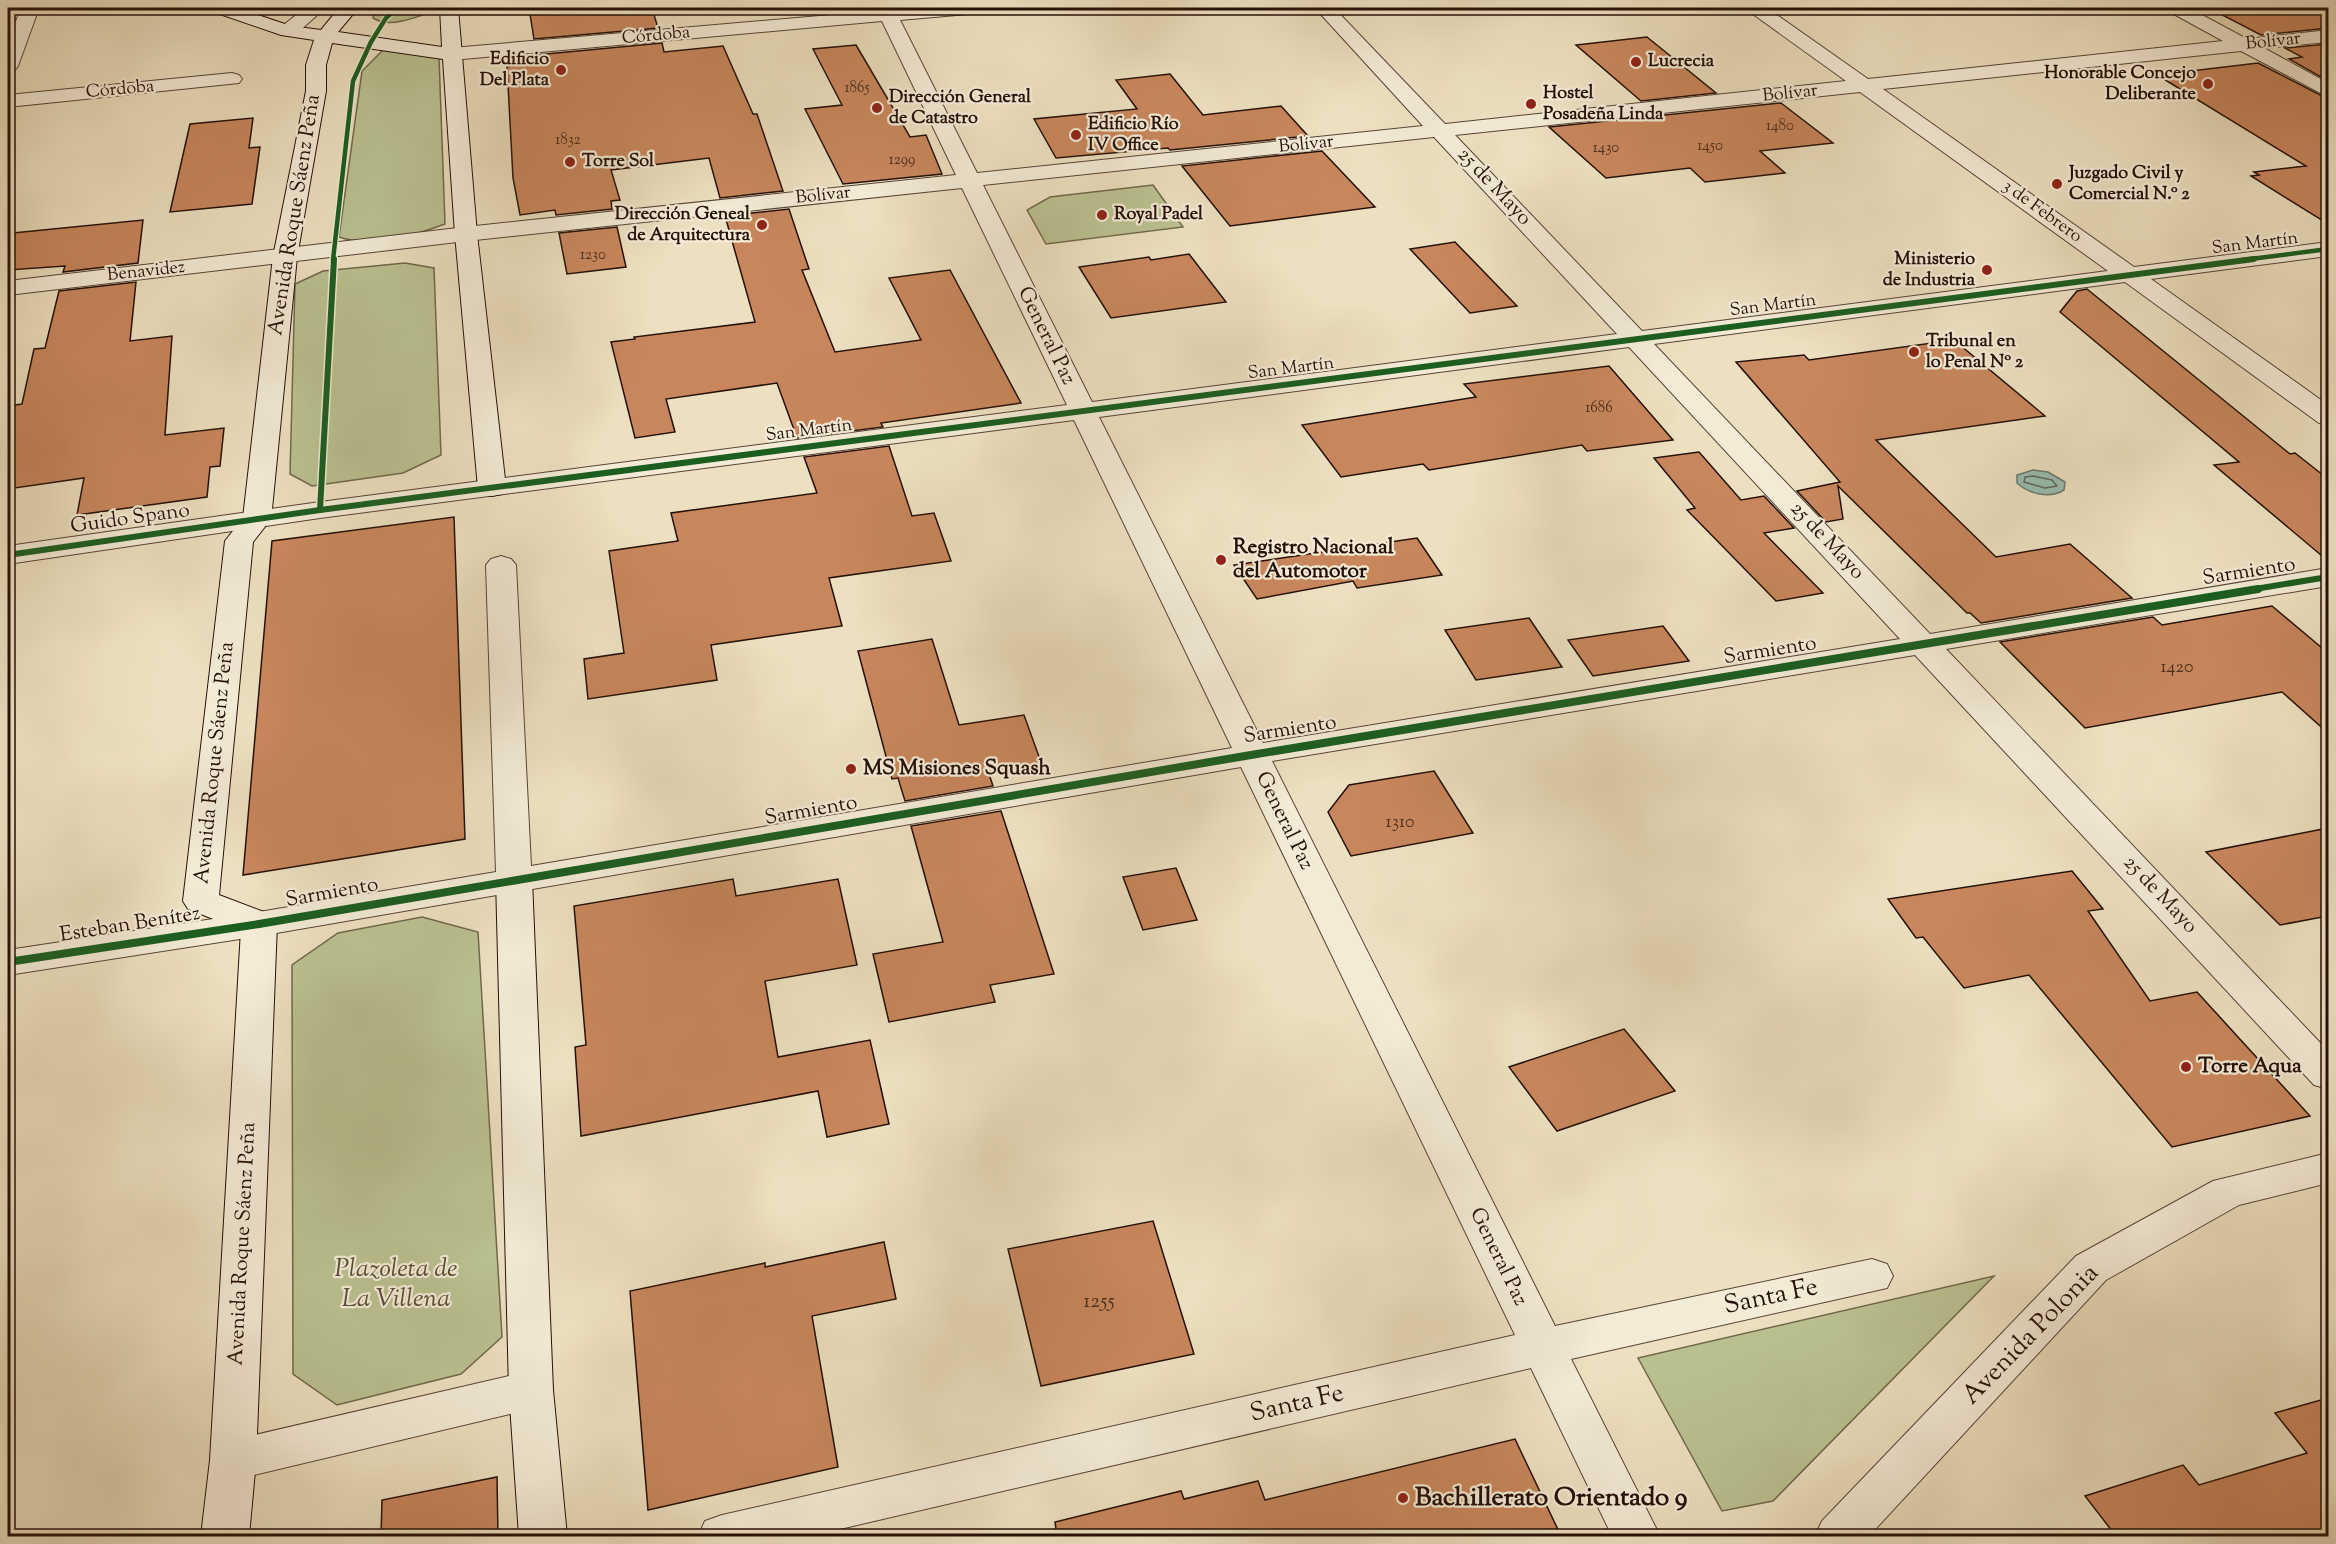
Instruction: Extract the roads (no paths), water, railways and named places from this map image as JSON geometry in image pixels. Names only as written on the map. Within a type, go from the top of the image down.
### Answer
[{"type":"street","points":[[8,66],[30,8]]},
{"type":"street","name":"Córdoba","points":[[220,8],[288,31],[452,54],[886,11],[968,8]]},
{"type":"street","points":[[288,31],[316,8]]},
{"type":"street","name":"Avenida Roque Sáenz Peña","points":[[225,1536],[233,1460],[259,924],[201,900],[239,541],[257,519],[285,257],[316,91],[314,66],[324,35],[350,8]]},
{"type":"street","points":[[449,8],[466,234],[492,488]]},
{"type":"street","name":"25 de Mayo","points":[[1324,8],[2328,1075]]},
{"type":"street","name":"3 de Febrero","points":[[1756,8],[2328,417]]},
{"type":"street","points":[[2176,8],[2328,91]]},
{"type":"street","name":"General Paz","points":[[886,11],[1635,1536]]},
{"type":"street","name":"Bolívar","points":[[285,257],[466,234],[2328,36]]},
{"type":"street","name":"Córdoba","points":[[8,101],[232,79]]},
{"type":"street","name":"San Martín","points":[[257,519],[2328,249]]},
{"type":"street","name":"Benavidez","points":[[8,288],[285,257]]},
{"type":"street","name":"Guido Spano","points":[[8,555],[257,519]]},
{"type":"street","points":[[501,565],[531,1390],[543,1536]]},
{"type":"street","name":"Sarmiento","points":[[259,924],[1251,755],[2328,577]]},
{"type":"street","name":"Esteban Benítez","points":[[8,962],[259,924]]},
{"type":"street","name":"Avenida Polonia","points":[[1839,1536],[2091,1268],[2228,1192],[2328,1168]]},
{"type":"street","name":"Santa Fe","points":[[722,1536],[1542,1347],[1872,1276]]},
{"type":"street","points":[[233,1460],[531,1390]]},
{"type":"water","points":[[2033,470],[2048,472],[2065,482],[2064,490],[2046,495],[2027,490],[2017,483],[2017,475]]},
{"type":"place","name":"Lucrecia","points":[[1636,62]]},
{"type":"place","name":"Edificio Del Plata","points":[[561,70]]},
{"type":"place","name":"Honorable Concejo Deliberante","points":[[2208,84]]},
{"type":"place","name":"Hostel Posadeña Linda","points":[[1531,104]]},
{"type":"place","name":"Dirección General de Catastro","points":[[877,108]]},
{"type":"place","name":"Edificio Río IV Office","points":[[1076,135]]},
{"type":"place","name":"Torre Sol","points":[[570,162]]},
{"type":"place","name":"Juzgado Civil y Comercial N.º 2","points":[[2057,184]]},
{"type":"place","name":"Royal Padel","points":[[1102,215]]},
{"type":"place","name":"Dirección Geneal de Arquitectura","points":[[762,225]]},
{"type":"place","name":"Ministerio de Industria","points":[[1987,270]]},
{"type":"place","name":"Tribunal en lo Penal Nº 2","points":[[1914,352]]},
{"type":"place","name":"Registro Nacional del Automotor","points":[[1221,560]]},
{"type":"place","name":"MS Misiones Squash","points":[[851,769]]},
{"type":"place","name":"Torre Aqua","points":[[2186,1067]]},
{"type":"place","name":"Bachillerato Orientado 9","points":[[1403,1498]]},
{"type":"park label","name":"Plazoleta de La Villena","points":[[396,1284]]}]
